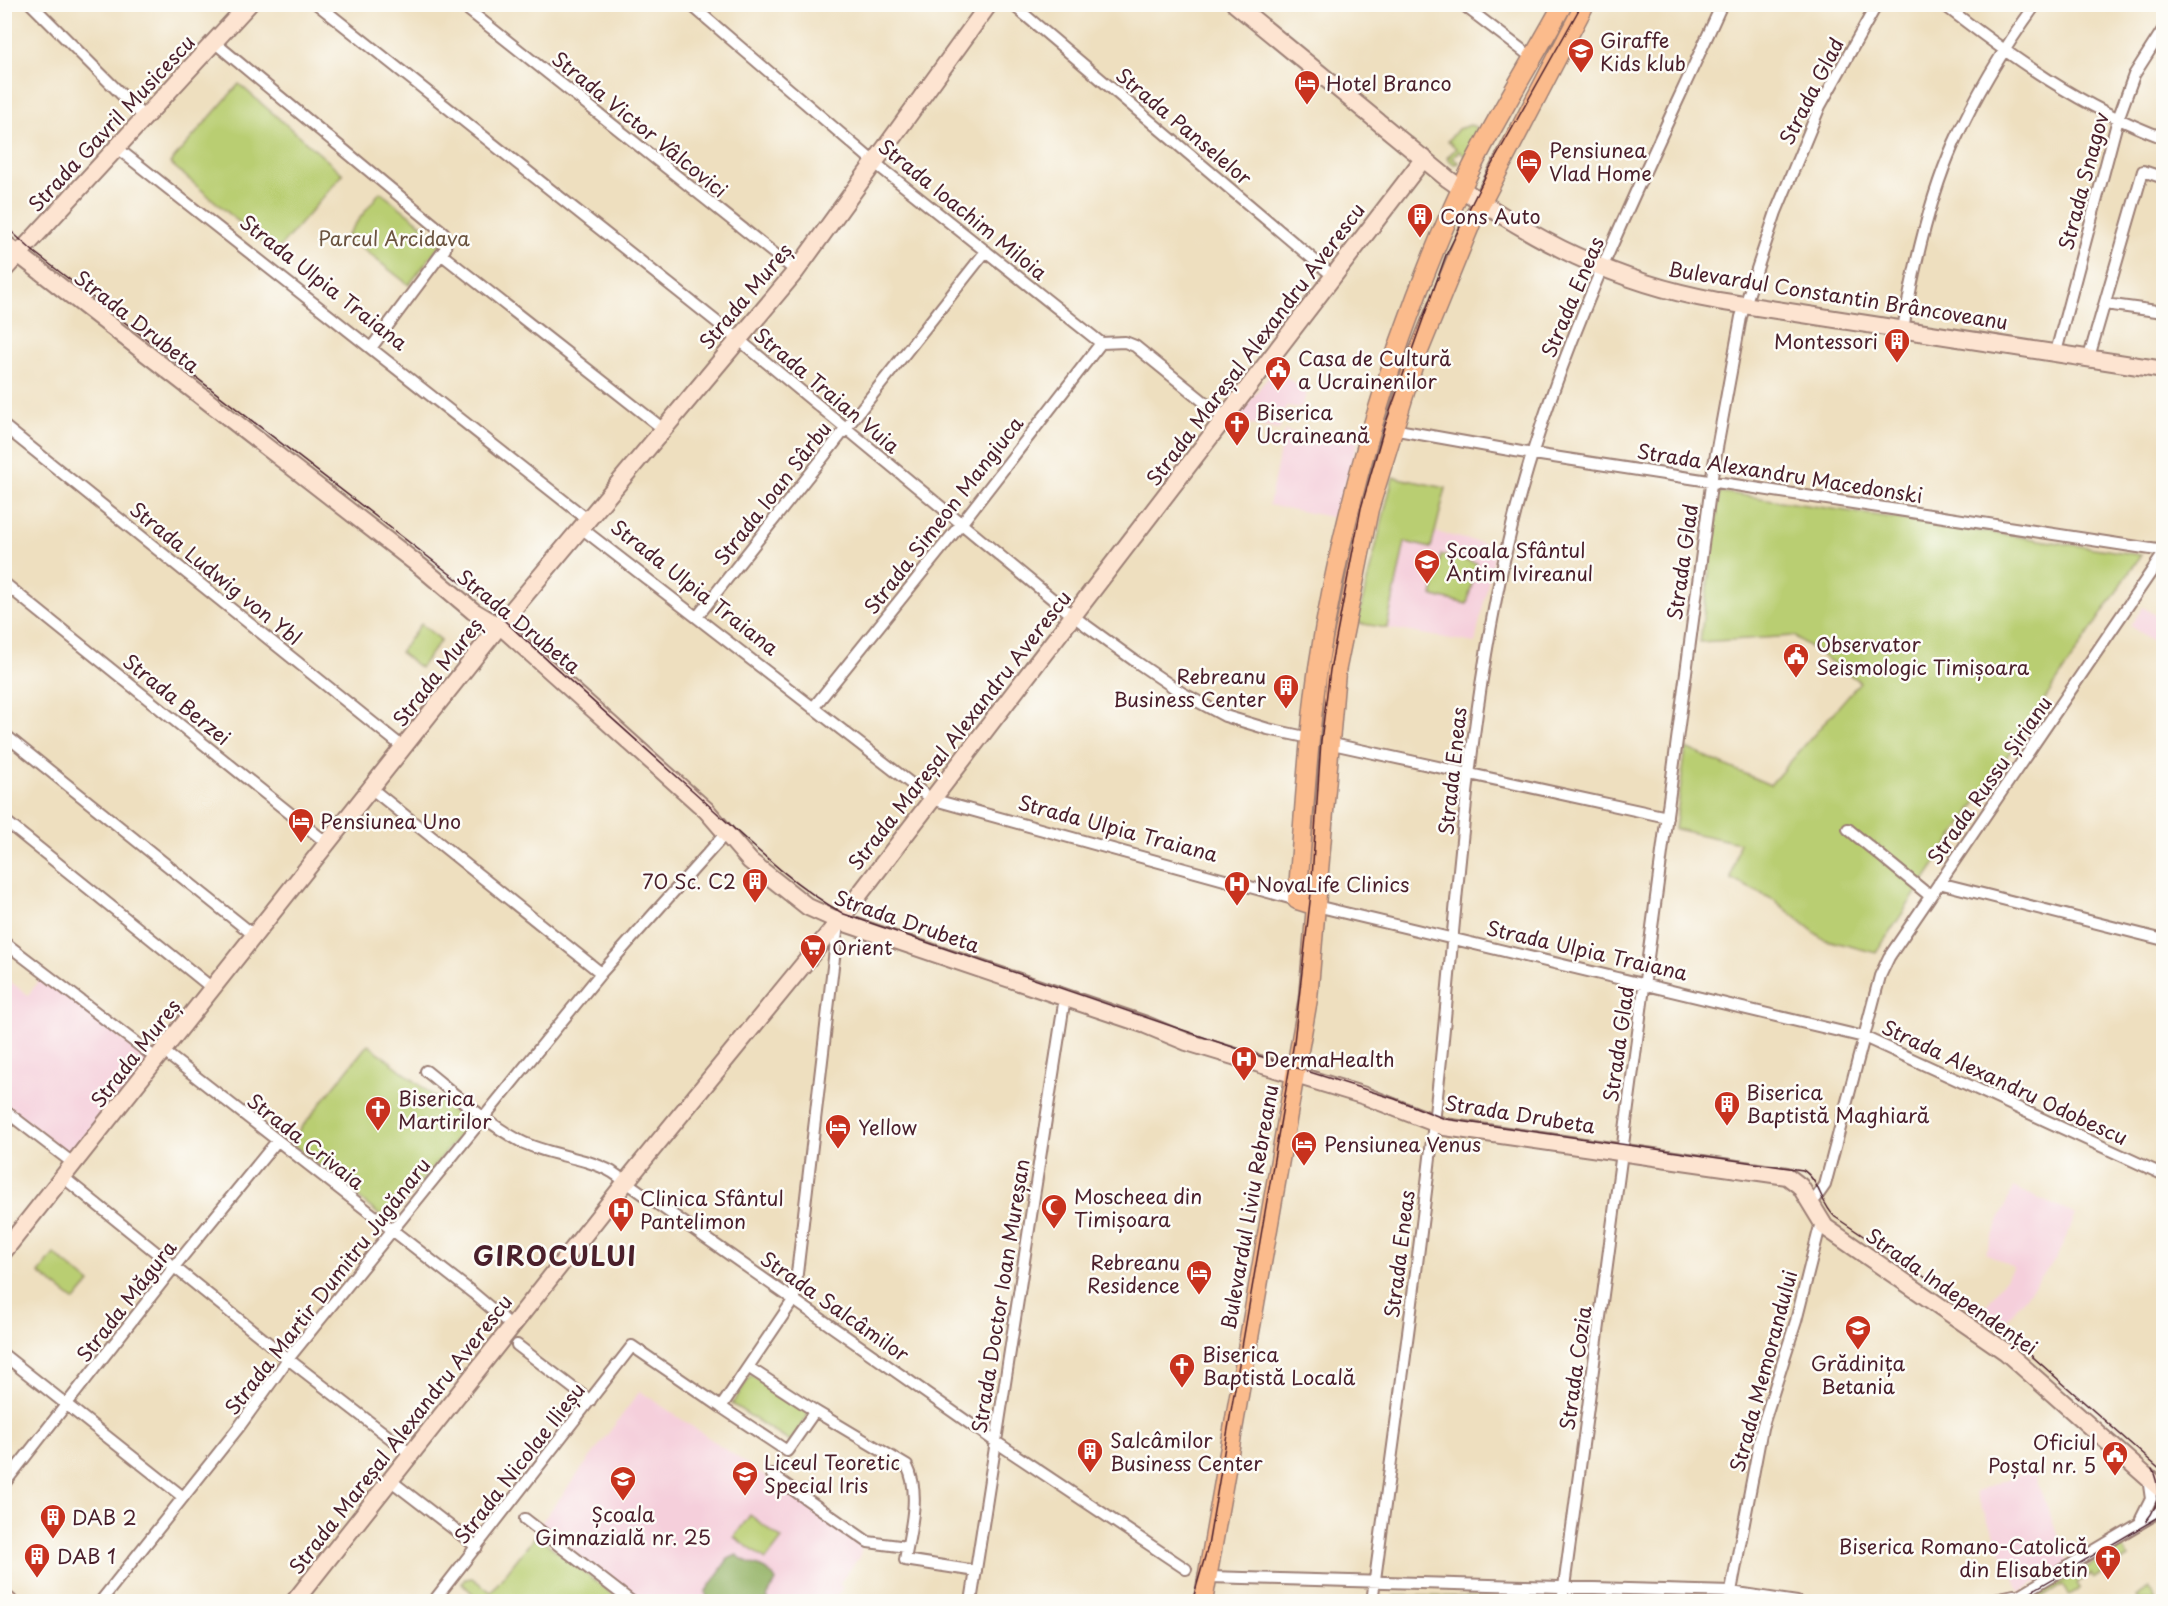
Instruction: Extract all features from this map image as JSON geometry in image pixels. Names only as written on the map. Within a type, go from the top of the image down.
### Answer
[{"type":"main road","points":[[1297,900],[1310,738],[1322,646],[1349,511],[1373,425],[1408,324],[1461,189],[1563,4]]},
{"type":"main road","name":"Bulevardul Liviu Rebreanu","points":[[1203,1602],[1308,999],[1328,744],[1336,672],[1352,582],[1369,509],[1392,429],[1430,320],[1481,203],[1585,4]]},
{"type":"main road","name":"Strada Ulpia Traiana","points":[[1297,900],[1316,906]]},
{"type":"street","points":[[31,4],[145,118]]},
{"type":"street","name":"Strada Gavril Musicescu","points":[[4,270],[249,4]]},
{"type":"street","name":"Strada Traian Vuia","points":[[317,4],[737,339],[1073,615],[1144,668],[1182,693],[1226,716],[1268,729],[1310,738]]},
{"type":"street","name":"Strada Victor Vâlcovici","points":[[461,4],[796,271]]},
{"type":"street","name":"Strada Ioachim Miloia","points":[[690,4],[875,162],[1101,343]]},
{"type":"street","name":"Strada Mureș","points":[[4,1251],[499,627],[662,428],[796,271],[989,4]]},
{"type":"street","name":"Strada Panselelor","points":[[1012,4],[1333,276]]},
{"type":"street","name":"Bulevardul Constantin Brâncoveanu","points":[[1235,4],[1461,189],[1542,242],[1602,268],[1672,291],[1744,306],[2163,369]]},
{"type":"street","points":[[1462,4],[1534,59]]},
{"type":"street","name":"Strada Eneas","points":[[1372,1602],[1434,1123],[1478,696],[1492,616],[1532,454],[1562,364],[1602,268],[1722,4]]},
{"type":"street","name":"Strada Glad","points":[[1622,1152],[1712,480],[1744,306],[1795,162],[1820,106],[1877,4]]},
{"type":"street","points":[[1943,4],[2003,51],[2062,90],[2163,138]]},
{"type":"street","points":[[1903,329],[1921,244],[1953,145],[2003,51],[2036,4]]},
{"type":"street","name":"Strada Snagov","points":[[2056,352],[2118,118],[2134,75],[2163,28]]},
{"type":"street","points":[[214,42],[299,115],[439,227],[446,239],[441,254],[371,348]]},
{"type":"street","name":"Strada Ulpia Traiana","points":[[117,148],[371,348],[697,617],[931,799],[1297,900]]},
{"type":"street","name":"Strada Mareșal Alexandru Averescu","points":[[294,1602],[626,1182],[839,921],[1424,158]]},
{"type":"street","points":[[2089,357],[2143,171],[2163,178]]},
{"type":"street","name":"Strada Drubeta","points":[[4,243],[421,567],[473,611],[499,627],[705,810],[750,861],[808,907],[839,921],[1065,997],[1187,1042],[1365,1096],[1445,1127],[1777,1173],[1794,1180],[1821,1222]]},
{"type":"street","name":"Strada Ioan Sârbu","points":[[697,617],[986,250]]},
{"type":"street","points":[[441,254],[662,428]]},
{"type":"street","points":[[2105,303],[2163,312]]},
{"type":"street","points":[[1101,343],[1125,342],[1135,346],[1224,418]]},
{"type":"street","name":"Strada Simeon Mangiuca","points":[[813,708],[961,524],[1101,343]]},
{"type":"street","name":"Strada Ludwig von Ybl","points":[[4,426],[404,748]]},
{"type":"street","name":"Strada Alexandru Macedonski","points":[[1392,429],[1532,454],[1712,480],[2163,552]]},
{"type":"street","name":"Strada Russu Șirianu","points":[[1864,1037],[1885,967],[1930,896],[2163,552]]},
{"type":"street","name":"Strada Berzei","points":[[4,583],[328,844]]},
{"type":"street","points":[[4,734],[255,936]]},
{"type":"street","points":[[1328,744],[1667,816]]},
{"type":"street","points":[[372,789],[601,973]]},
{"type":"street","points":[[4,820],[212,988]]},
{"type":"street","points":[[1848,829],[1930,896]]},
{"type":"street","name":"Strada Martir Dumitru Jugănaru","points":[[100,1602],[288,1359],[601,973],[726,833]]},
{"type":"street","points":[[1939,883],[2163,940]]},
{"type":"street","name":"Strada Ulpia Traiana","points":[[1316,906],[1453,941],[1864,1037]]},
{"type":"street","points":[[814,1411],[788,1452],[721,1407],[794,1299],[839,921]]},
{"type":"street","name":"Strada Crivaia","points":[[4,942],[277,1141],[512,1326]]},
{"type":"street","name":"Strada Doctor Ioan Mureșan","points":[[971,1602],[1065,997]]},
{"type":"street","points":[[1809,1201],[1820,1194],[1825,1185],[1864,1037]]},
{"type":"street","name":"Strada Alexandru Odobescu","points":[[1864,1037],[2163,1175]]},
{"type":"street","name":"Strada Salcâmilor","points":[[426,1071],[485,1118],[520,1141],[597,1164],[626,1182],[996,1442],[1186,1569]]},
{"type":"street","points":[[4,1110],[174,1266],[288,1359],[411,1454]]},
{"type":"street","name":"Strada Măgura","points":[[4,1484],[67,1407],[174,1266],[277,1141]]},
{"type":"street","name":"Strada Cozia","points":[[1562,1602],[1622,1152]]},
{"type":"street","name":"Strada Independenței","points":[[1821,1222],[2006,1352],[2163,1492]]},
{"type":"street","name":"Strada Memorandului","points":[[1730,1597],[1762,1428],[1796,1321],[1821,1222]]},
{"type":"street","points":[[517,1345],[590,1401]]},
{"type":"street","name":"Strada Nicolae Ilieșu","points":[[434,1602],[632,1346],[721,1407]]},
{"type":"street","points":[[4,1355],[183,1497]]},
{"type":"street","points":[[748,1366],[814,1411],[907,1466],[914,1478],[905,1560],[976,1571]]},
{"type":"street","points":[[772,1475],[868,1542],[907,1547]]},
{"type":"street","points":[[2138,1523],[2150,1507],[2148,1478]]},
{"type":"street","points":[[390,1480],[477,1547]]},
{"type":"street","points":[[2008,1602],[2163,1509]]},
{"type":"street","points":[[525,1519],[632,1602]]},
{"type":"street","points":[[1209,1577],[1564,1588],[1797,1602]]},
{"type":"street","points":[[1981,1602],[2009,1597],[2026,1590]]},
{"type":"street","points":[[4,1598],[9,1602]]},
{"type":"shaded area","points":[[1275,368],[1307,393],[1301,408],[1287,406],[1279,430],[1234,421]]},
{"type":"shaded area","points":[[1284,431],[1358,441],[1336,518],[1269,505]]},
{"type":"shaded area","name":"Școala Sfântul Antim Ivireanul","points":[[1393,477],[1446,488],[1435,532],[1496,546],[1475,643],[1357,623]]},
{"type":"shaded area","points":[[2143,607],[2163,621],[2163,648],[2130,626]]},
{"type":"shaded area","points":[[43,976],[151,1063],[75,1159],[5,1103],[4,977],[28,995]]},
{"type":"shaded area","points":[[2013,1187],[2076,1215],[2056,1259],[2005,1322],[1985,1308],[2013,1267],[1986,1253]]},
{"type":"shaded area","points":[[640,1391],[863,1543],[859,1557],[839,1584],[843,1588],[833,1601],[638,1601],[539,1526]]},
{"type":"shaded area","points":[[2032,1469],[2069,1564],[2020,1592],[1975,1492]]},
{"type":"green space","points":[[239,84],[343,174],[275,253],[170,163]]},
{"type":"green space","points":[[1470,125],[1476,127],[1477,133],[1465,156],[1459,151],[1453,158],[1459,163],[1454,164],[1447,158],[1456,148],[1448,141],[1458,129]]},
{"type":"green space","name":"Parcul Arcidava","points":[[380,192],[443,241],[409,285],[346,236]]},
{"type":"green space","points":[[1393,477],[1446,488],[1431,548],[1405,542],[1387,628],[1357,623]]},
{"type":"green space","points":[[1720,492],[2141,555],[1876,953],[1823,939],[1774,900],[1731,879],[1739,843],[1675,829],[1686,748],[1770,785],[1860,682],[1794,636],[1700,642]]},
{"type":"green space","points":[[1441,555],[1477,563],[1467,604],[1432,596]]},
{"type":"green space","points":[[421,624],[441,640],[420,668],[400,652]]},
{"type":"green space","points":[[368,1044],[469,1124],[388,1222],[290,1142]]},
{"type":"green space","points":[[54,1254],[90,1283],[75,1301],[39,1273]]},
{"type":"green space","points":[[751,1375],[809,1414],[790,1442],[732,1404]]},
{"type":"green space","points":[[750,1515],[782,1539],[766,1560],[734,1537]]},
{"type":"green space","points":[[536,1535],[621,1601],[480,1601],[462,1583],[465,1579],[472,1578],[491,1592]]},
{"type":"green space","points":[[2122,1547],[2128,1558],[2094,1579],[2091,1574],[2077,1583],[2080,1589],[2069,1595],[2062,1585],[2037,1601],[2028,1601]]},
{"type":"green space","points":[[737,1555],[773,1575],[776,1581],[767,1597],[769,1601],[707,1601],[706,1591],[728,1559]]},
{"type":"green space","points":[[2149,1588],[2156,1601],[2138,1601],[2136,1598]]},
{"type":"green space","points":[[1394,1596],[1554,1598],[1553,1602],[1394,1601]]},
{"type":"tram line","points":[[1192,1602],[1208,1546],[1294,1042],[1311,893],[1321,741],[1330,670],[1361,508],[1384,428],[1446,255],[1486,175],[1582,4]]},
{"type":"tram line","points":[[4,225],[34,252],[476,594],[765,856],[803,887],[844,914],[1256,1055],[1395,1099],[1445,1119],[1803,1170],[1813,1180],[1835,1217],[1999,1327],[2164,1473]]},
{"type":"tram line","points":[[2146,1521],[2154,1509],[2158,1496],[2157,1483],[2152,1469]]},
{"type":"tram line","points":[[2013,1602],[2164,1514]]},
{"type":"place","name":"Giraffe Kids klub","points":[[1581,74]]},
{"type":"place","name":"Hotel Branco","points":[[1307,106]]},
{"type":"place","name":"Pensiunea Vlad Home","points":[[1529,185]]},
{"type":"place","name":"Cons Auto","points":[[1420,239]]},
{"type":"place","name":"Montessori","points":[[1897,364]]},
{"type":"place","name":"Casa de Cultură a Ucrainenilor","points":[[1278,392]]},
{"type":"place","name":"Biserica Ucraineană","points":[[1237,447]]},
{"type":"place","name":"Școala Sfântul Antim Ivireanul","points":[[1427,585]]},
{"type":"place","name":"Observator Seismologic Timișoara","points":[[1796,679]]},
{"type":"place","name":"Rebreanu Business Center","points":[[1286,710]]},
{"type":"place","name":"Pensiunea Uno","points":[[301,844]]},
{"type":"place","name":"70 Sc. C2","points":[[755,904]]},
{"type":"place","name":"NovaLife Clinics","points":[[1237,907]]},
{"type":"place","name":"Orient","points":[[813,970]]},
{"type":"place","name":"DermaHealth","points":[[1244,1082]]},
{"type":"place","name":"Biserica Baptistă Maghiară","points":[[1727,1127]]},
{"type":"place","name":"Biserica Martirilor","points":[[378,1132]]},
{"type":"place","name":"Yellow","points":[[838,1150]]},
{"type":"place","name":"Pensiunea Venus","points":[[1304,1167]]},
{"type":"place","name":"Moscheea din Timișoara","points":[[1054,1230]]},
{"type":"place","name":"Clinica Sfântul Pantelimon","points":[[621,1233]]},
{"type":"place","name":"Rebreanu Residence","points":[[1199,1296]]},
{"type":"place","name":"Grădinița Betania","points":[[1858,1351]]},
{"type":"place","name":"Biserica Baptistă Locală","points":[[1182,1389]]},
{"type":"place","name":"Salcâmilor Business Center","points":[[1090,1474]]},
{"type":"place","name":"Oficiul Poștal nr. 5","points":[[2115,1477]]},
{"type":"place","name":"Liceul Teoretic Special Iris","points":[[745,1497]]},
{"type":"place","name":"Școala Gimnazială nr. 25","points":[[623,1502]]},
{"type":"place","name":"DAB 2","points":[[53,1540]]},
{"type":"place","name":"DAB 1","points":[[37,1579]]},
{"type":"place","name":"Biserica Romano-Catolică din Elisabetin","points":[[2108,1581]]},
{"type":"district","name":"GIROCULUI","points":[[555,1255]]}]
